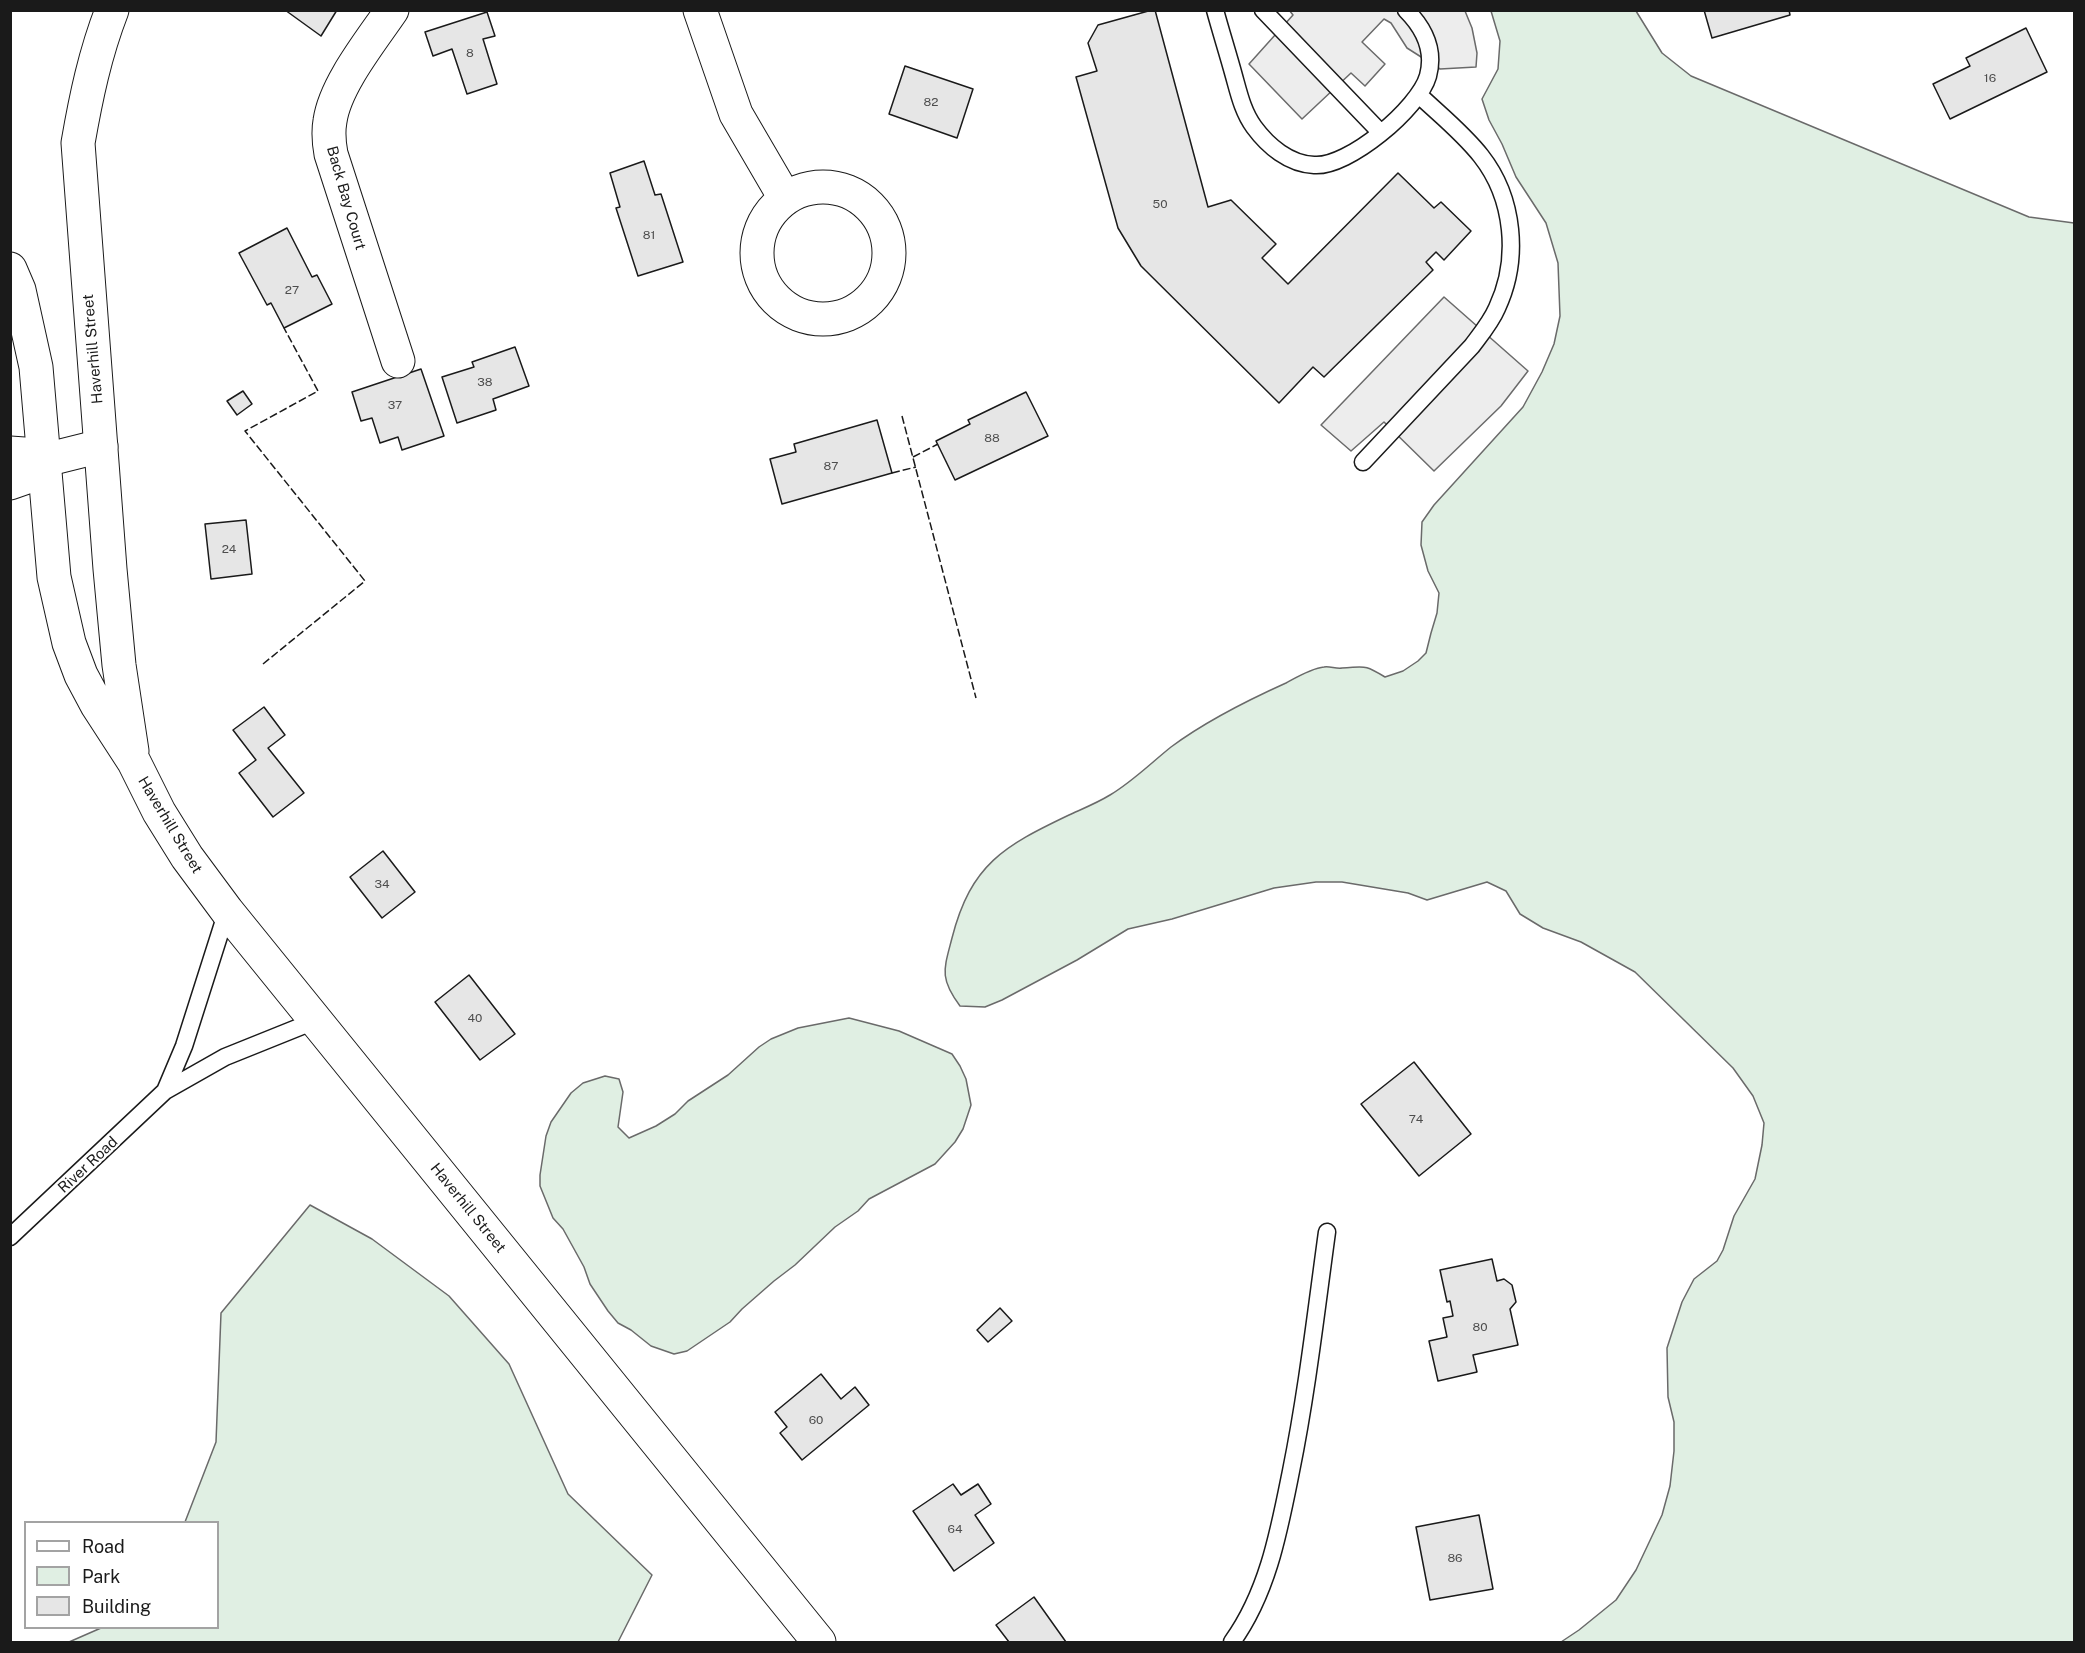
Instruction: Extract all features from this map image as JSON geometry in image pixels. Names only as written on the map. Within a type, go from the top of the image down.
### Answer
[{"type":"street","name":"Haverhill Street","points":[[112,10],[101,38],[88,85],[78,143],[117,644],[134,762]]},
{"type":"street","name":"Back Bay Court","points":[[392,10],[339,91],[332,111],[329,132],[331,154],[398,361]]},
{"type":"street","points":[[700,10],[736,114],[785,198]]},
{"type":"street","points":[[809,188],[835,188],[859,197],[878,215],[888,238],[888,264],[879,289],[861,308],[837,318],[811,318],[787,309],[768,291],[758,267],[758,241],[767,217],[785,198],[809,188]]},
{"type":"street","name":"Haverhill Street","points":[[10,269],[19,290],[35,360],[54,577],[69,643],[81,675],[97,705],[134,762],[150,797],[187,858],[227,911],[819,1642]]},
{"type":"street","points":[[10,453],[45,460],[101,446]]},
{"type":"street","points":[[10,483],[30,476],[45,460]]},
{"type":"lane","points":[[1215,10],[1248,118],[1262,136],[1283,155],[1308,165],[1325,164],[1352,153],[1381,133],[1419,95],[1428,78],[1430,50],[1418,23],[1406,10]]},
{"type":"lane","points":[[1263,10],[1381,133]]},
{"type":"lane","points":[[1363,462],[1472,346],[1486,328],[1506,286],[1510,264],[1509,218],[1503,196],[1493,176],[1481,156],[1466,139],[1419,95]]},
{"type":"lane","name":"River Road","points":[[165,1091],[184,1046],[227,911]]},
{"type":"lane","name":"River Road","points":[[10,1237],[165,1091],[225,1057],[317,1020]]},
{"type":"lane","points":[[1232,1642],[1253,1609],[1279,1532],[1302,1416],[1327,1232]]},
{"type":"green space","points":[[1491,11],[1636,11],[1662,53],[1691,76],[2029,217],[2074,223],[2074,1642],[1561,1642],[1616,1600],[1636,1570],[1662,1515],[1670,1486],[1674,1451],[1674,1422],[1668,1397],[1667,1348],[1682,1302],[1694,1279],[1717,1261],[1734,1216],[1755,1179],[1764,1123],[1753,1096],[1733,1068],[1635,972],[1581,942],[1543,928],[1520,914],[1506,891],[1487,882],[1427,900],[1408,893],[1342,882],[1316,882],[1274,888],[1172,919],[1128,929],[1077,960],[985,1007],[960,1006],[946,980],[945,966],[952,938],[969,892],[993,860],[1008,848],[1118,790],[1171,747],[1212,720],[1305,673],[1324,667],[1360,667],[1368,668],[1385,677],[1403,671],[1426,653],[1437,613],[1439,593],[1428,571],[1421,545],[1422,522],[1434,505],[1523,407],[1554,344],[1560,316],[1558,263],[1546,223],[1516,177],[1489,120],[1482,99],[1498,69],[1500,41]]},
{"type":"green space","points":[[849,1018],[899,1031],[952,1054],[966,1079],[971,1105],[963,1129],[955,1142],[935,1164],[869,1199],[730,1322],[687,1351],[674,1354],[651,1346],[618,1323],[608,1311],[590,1284],[584,1267],[563,1229],[553,1218],[540,1186],[546,1136],[551,1122],[571,1093],[583,1083],[605,1076],[619,1079],[623,1092],[618,1127],[629,1138],[656,1126],[675,1114],[688,1101],[728,1075],[771,1039],[798,1028]]},
{"type":"green space","points":[[310,1205],[372,1239],[449,1296],[509,1364],[568,1494],[652,1575],[618,1642],[69,1642],[99,1629],[219,1629],[219,1521],[185,1521],[216,1442],[221,1313]]},
{"type":"shaded area","points":[[1289,10],[1465,11],[1472,28],[1477,53],[1476,67],[1440,69],[1407,48],[1391,23],[1384,19],[1362,42],[1385,64],[1365,86],[1351,73],[1302,119],[1249,64],[1293,15]]},
{"type":"shaded area","points":[[1444,297],[1528,371],[1501,406],[1434,471],[1384,422],[1351,451],[1321,425]]},
{"type":"building","points":[[285,10],[337,10],[321,36]]},
{"type":"building","points":[[1155,10],[1208,207],[1231,200],[1276,244],[1262,258],[1288,284],[1398,173],[1434,208],[1441,202],[1471,231],[1444,260],[1436,252],[1426,262],[1433,270],[1324,377],[1313,367],[1279,403],[1141,266],[1118,228],[1076,77],[1097,71],[1088,43],[1098,25]]},
{"type":"building","points":[[1704,10],[1789,10],[1790,15],[1712,38]]},
{"type":"building","points":[[487,12],[495,36],[483,39],[497,84],[467,94],[452,49],[433,56],[425,32]]},
{"type":"building","points":[[2026,28],[2047,72],[1950,119],[1933,84],[1970,66],[1966,58]]},
{"type":"building","points":[[905,66],[973,89],[957,138],[889,114]]},
{"type":"building","points":[[644,161],[655,195],[661,194],[683,262],[638,276],[616,208],[620,207],[610,173]]},
{"type":"building","points":[[287,228],[312,277],[317,275],[332,304],[284,328],[271,303],[267,305],[239,253]]},
{"type":"building","points":[[515,347],[529,386],[493,399],[496,410],[457,423],[442,377],[474,367],[472,362]]},
{"type":"building","points":[[421,369],[444,436],[402,450],[398,437],[380,443],[372,418],[361,421],[352,392]]},
{"type":"building","points":[[243,391],[252,404],[237,415],[227,401]]},
{"type":"building","points":[[1026,392],[1048,436],[955,480],[936,441],[970,424],[968,420]]},
{"type":"building","points":[[877,420],[892,473],[782,504],[770,459],[796,452],[794,444]]},
{"type":"building","points":[[246,520],[252,574],[211,579],[205,524]]},
{"type":"building","points":[[264,707],[285,735],[268,748],[304,793],[273,817],[239,773],[256,760],[233,730]]},
{"type":"building","points":[[383,851],[415,892],[382,918],[350,877]]},
{"type":"building","points":[[469,975],[515,1034],[480,1060],[435,1002]]},
{"type":"building","points":[[1414,1062],[1471,1134],[1419,1176],[1361,1104]]},
{"type":"building","points":[[1492,1259],[1497,1281],[1504,1279],[1512,1285],[1516,1302],[1510,1309],[1518,1345],[1473,1355],[1477,1372],[1438,1381],[1429,1341],[1447,1337],[1443,1318],[1453,1316],[1450,1301],[1447,1302],[1440,1270]]},
{"type":"building","points":[[1000,1308],[1012,1321],[988,1342],[977,1330]]},
{"type":"building","points":[[821,1374],[841,1399],[855,1387],[869,1405],[802,1460],[780,1433],[787,1427],[775,1412]]},
{"type":"building","points":[[953,1484],[961,1495],[978,1484],[991,1504],[975,1515],[994,1543],[954,1571],[913,1511]]},
{"type":"building","points":[[1479,1515],[1493,1589],[1430,1600],[1416,1527]]},
{"type":"building","points":[[1034,1597],[1066,1642],[1009,1642],[996,1625]]},
{"type":"fence","points":[[263,664],[365,581],[245,431],[318,391],[284,328]]},
{"type":"fence","points":[[902,416],[976,698]]},
{"type":"fence","points":[[913,457],[938,444]]},
{"type":"fence","points":[[892,473],[916,467]]}]
